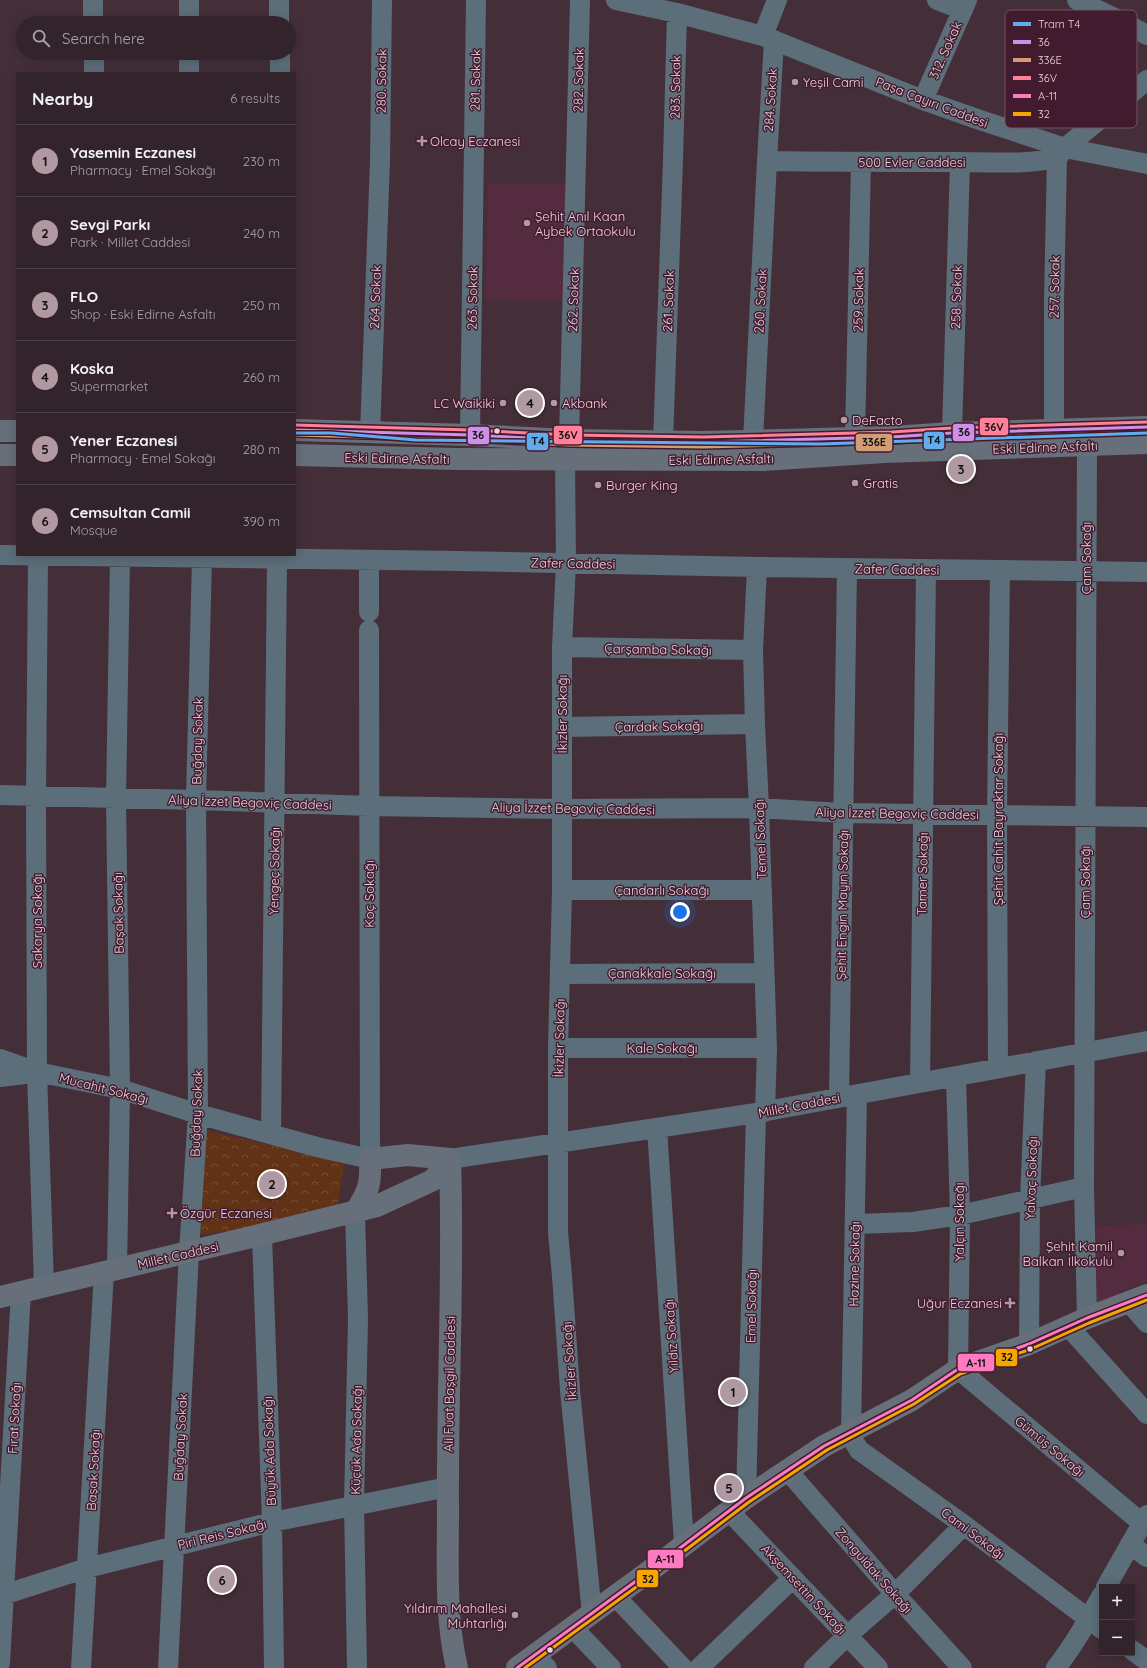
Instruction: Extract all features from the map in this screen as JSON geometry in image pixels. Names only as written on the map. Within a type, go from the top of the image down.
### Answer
[{"type":"main road","name":"Eski Edirne Asfaltı","points":[[296,430],[470,435],[567,450],[762,460],[1069,441],[1147,427]]},
{"type":"main road","points":[[0,431],[16,431]]},
{"type":"main road","name":"Eski Edirne Asfaltı","points":[[296,455],[377,458],[567,450],[663,442],[753,441],[952,433],[1069,441],[1147,443]]},
{"type":"main road","points":[[0,455],[16,455]]},
{"type":"main road","points":[[370,1168],[408,1155],[450,1159]]},
{"type":"main road","name":"Millet Caddesi","points":[[0,1297],[355,1212],[390,1200],[433,1180],[450,1159]]},
{"type":"main road","name":"Ali Fuat Başgil Caddesi","points":[[449,1610],[448,1487],[451,1214],[450,1159]]},
{"type":"main road","points":[[370,1168],[376,1187],[390,1200]]},
{"type":"main road","points":[[355,1212],[368,1190],[370,1168]]},
{"type":"main road","points":[[423,1185],[431,1189],[443,1201],[451,1214]]},
{"type":"main road","points":[[517,1668],[541,1662],[573,1628],[738,1504],[824,1446],[912,1400],[958,1369],[1029,1344],[1078,1322],[1138,1298]]},
{"type":"main road","points":[[444,1668],[444,1634],[449,1610]]},
{"type":"main road","points":[[449,1610],[452,1648],[457,1668]]},
{"type":"street","points":[[93,0],[93,16]]},
{"type":"street","points":[[189,0],[189,16]]},
{"type":"street","points":[[279,0],[279,16]]},
{"type":"street","name":"280. Sokak","points":[[380,161],[382,0]]},
{"type":"street","name":"281. Sokak","points":[[474,161],[476,0]]},
{"type":"street","name":"282. Sokak","points":[[576,160],[580,0]]},
{"type":"street","name":"Paşa Çayırı Caddesi","points":[[616,0],[677,13],[769,38],[923,100],[980,120],[1061,153]]},
{"type":"street","name":"284. Sokak","points":[[767,161],[769,38],[777,0]]},
{"type":"street","points":[[937,0],[965,5]]},
{"type":"street","points":[[1077,0],[1098,10]]},
{"type":"street","name":"312. Sokak","points":[[923,100],[965,5]]},
{"type":"street","name":"283. Sokak","points":[[673,160],[677,13]]},
{"type":"street","points":[[1137,30],[1147,36]]},
{"type":"street","points":[[94,60],[94,72]]},
{"type":"street","points":[[189,60],[189,72]]},
{"type":"street","points":[[280,60],[280,72]]},
{"type":"street","points":[[1137,88],[1147,80]]},
{"type":"street","points":[[1061,153],[1090,128]]},
{"type":"street","points":[[1061,153],[1147,164]]},
{"type":"street","name":"500 Evler Caddesi","points":[[767,161],[1017,162],[1045,160],[1061,153]]},
{"type":"street","name":"257. Sokak","points":[[1061,153],[1054,301],[1069,441]]},
{"type":"street","name":"262. Sokak","points":[[567,450],[576,160]]},
{"type":"street","name":"261. Sokak","points":[[663,442],[673,160]]},
{"type":"street","name":"264. Sokak","points":[[370,433],[380,161]]},
{"type":"street","name":"263. Sokak","points":[[470,435],[474,161]]},
{"type":"street","name":"260. Sokak","points":[[753,441],[767,161]]},
{"type":"street","name":"259. Sokak","points":[[855,437],[861,162]]},
{"type":"street","name":"258. Sokak","points":[[952,433],[960,162]]},
{"type":"street","name":"Çam Sokağı","points":[[1069,441],[1086,571],[1084,1187],[1078,1322]]},
{"type":"street","name":"İkizler Sokağı","points":[[567,450],[566,563],[562,647],[562,890],[558,1048],[558,1232],[570,1390],[592,1614]]},
{"type":"street","name":"Zafer Caddesi","points":[[0,556],[120,558],[189,557],[1147,572]]},
{"type":"street","name":"Sakarya Sokağı","points":[[38,556],[36,796],[37,1072],[44,1286]]},
{"type":"street","name":"Buğday Sokak","points":[[168,1668],[189,1252],[198,1114],[196,800],[189,557]]},
{"type":"street","name":"Başak Sokağı","points":[[81,1668],[87,1568],[111,1271],[120,1089],[116,798],[120,558]]},
{"type":"street","name":"Yengeç Sokağı","points":[[271,1134],[277,559]]},
{"type":"street","name":"Koç Sokağı","points":[[369,561],[370,1168]]},
{"type":"street","name":"Temel Sokağı","points":[[757,567],[753,650],[767,1048],[760,1112]]},
{"type":"street","name":"Şehit Engin Mayın Sokağı","points":[[847,568],[843,813],[848,1096]]},
{"type":"street","name":"Tamer Sokağı","points":[[920,1083],[926,569]]},
{"type":"street","name":"Şehit Cahit Bayraktar Sokağı","points":[[998,1068],[997,815],[1000,570]]},
{"type":"street","name":"Çarşamba Sokağı","points":[[562,647],[753,650]]},
{"type":"street","name":"Çardak Sokağı","points":[[563,727],[755,724]]},
{"type":"street","name":"Aliya İzzet Begoviç Caddesi","points":[[0,795],[370,806],[561,809],[759,808],[843,813],[1147,817]]},
{"type":"street","name":"Çandarlı Sokağı","points":[[562,890],[762,890]]},
{"type":"street","name":"Çanakkale Sokağı","points":[[560,974],[764,973]]},
{"type":"street","name":"Millet Caddesi","points":[[450,1159],[760,1112],[1147,1041]]},
{"type":"street","name":"Kale Sokağı","points":[[558,1048],[767,1048]]},
{"type":"street","name":"Mucahit Sokağı","points":[[0,1060],[37,1072],[120,1089],[198,1114],[317,1147],[370,1168]]},
{"type":"street","name":"Yalvaç Sokağı","points":[[1029,1344],[1030,1199],[1036,1061]]},
{"type":"street","points":[[0,1077],[25,1075],[37,1072]]},
{"type":"street","name":"Yalçın Sokağı","points":[[956,1076],[960,1215],[958,1369]]},
{"type":"street","name":"Hazine Sokağı","points":[[848,1096],[855,1224],[851,1433]]},
{"type":"street","name":"Emel Sokağı","points":[[738,1504],[760,1112]]},
{"type":"street","name":"Yıldız Sokağı","points":[[658,1128],[684,1544]]},
{"type":"street","points":[[855,1224],[913,1222],[960,1215],[1084,1187]]},
{"type":"street","name":"Küçük Ada Sokağı","points":[[355,1212],[358,1319],[354,1506],[356,1668]]},
{"type":"street","name":"Büyük Ada Sokağı","points":[[262,1235],[272,1522],[274,1668]]},
{"type":"street","name":"Fırat Sokağı","points":[[0,1663],[2,1595],[21,1292]]},
{"type":"street","points":[[1138,1298],[1147,1323]]},
{"type":"street","points":[[1078,1322],[1147,1414]]},
{"type":"street","name":"Gümüş Sokağı","points":[[958,1369],[1144,1519]]},
{"type":"street","name":"Cami Sokağı","points":[[851,1433],[859,1450],[1095,1624]]},
{"type":"street","name":"Zonguldak Sokağı","points":[[787,1470],[962,1668]]},
{"type":"street","name":"Piri Reis Sokağı","points":[[2,1595],[87,1568],[272,1522],[448,1487]]},
{"type":"street","name":"Akşemsettin Sokağı","points":[[738,1504],[793,1578],[878,1668]]},
{"type":"street","points":[[1108,1584],[1144,1519]]},
{"type":"street","points":[[814,1668],[895,1594],[964,1526]]},
{"type":"street","points":[[1130,1544],[1147,1557]]},
{"type":"street","points":[[699,1668],[793,1578]]},
{"type":"street","points":[[615,1596],[683,1668]]},
{"type":"street","points":[[1056,1668],[1095,1624],[1099,1607]]},
{"type":"street","points":[[573,1628],[611,1668]]},
{"type":"street","points":[[1135,1652],[1147,1661]]},
{"type":"shaded area","name":"Şehit Anıl Kaan Aybek Ortaokulu","points":[[488,183],[568,184],[565,301],[485,300]]},
{"type":"shaded area","name":"Şehit Kamil Balkan İlkokulu","points":[[1147,1224],[1147,1281],[1121,1291],[1115,1298],[1094,1303],[1097,1226]]},
{"type":"green space","points":[[205,1130],[345,1162],[337,1207],[233,1231],[201,1234]]},
{"type":"tram line","name":"T4","points":[[296,433],[331,433],[416,440],[821,444],[1147,433]]},
{"type":"transit line","name":"36V","points":[[296,425],[470,430],[569,435],[703,437],[892,432],[952,428],[1147,422]]},
{"type":"transit line","name":"36","points":[[296,430],[470,435],[569,440],[703,442],[892,437],[952,433],[1147,427]]},
{"type":"transit line","name":"336E","points":[[296,435],[470,440],[569,445],[703,447],[892,442],[952,438],[1147,432]]},
{"type":"transit line","name":"A-11","points":[[517,1668],[647,1573],[746,1498],[824,1446],[912,1400],[958,1369],[1029,1344],[1087,1318],[1147,1295]]},
{"type":"transit line","name":"32","points":[[525,1668],[650,1577],[749,1502],[827,1450],[914,1404],[960,1374],[1031,1349],[1089,1323],[1147,1300]]},
{"type":"place","name":"Yeşil Cami","points":[[795,82]]},
{"type":"place","name":"Olcay Eczanesi","points":[[422,141]]},
{"type":"place","name":"Şehit Anıl Kaan Aybek Ortaokulu","points":[[527,223]]},
{"type":"place","name":"LC Waikiki","points":[[503,403]]},
{"type":"place","name":"Koska","points":[[530,403]]},
{"type":"place","name":"Akbank","points":[[554,403]]},
{"type":"place","name":"DeFacto","points":[[844,420]]},
{"type":"place","name":"FLO","points":[[961,469]]},
{"type":"place","name":"Gratis","points":[[855,483]]},
{"type":"place","name":"Burger King","points":[[598,485]]},
{"type":"place","name":"Sevgi Parkı","points":[[272,1184]]},
{"type":"place","name":"Özgür Eczanesi","points":[[172,1213]]},
{"type":"place","name":"Şehit Kamil Balkan İlkokulu","points":[[1121,1253]]},
{"type":"place","name":"Uğur Eczanesi","points":[[1010,1303]]},
{"type":"place","name":"Yasemin Eczanesi","points":[[733,1392]]},
{"type":"place","name":"Yener Eczanesi","points":[[729,1488]]},
{"type":"place","name":"Cemsultan Camii","points":[[222,1580]]},
{"type":"place","name":"Yıldırım Mahallesi Muhtarlığı","points":[[515,1615]]}]
